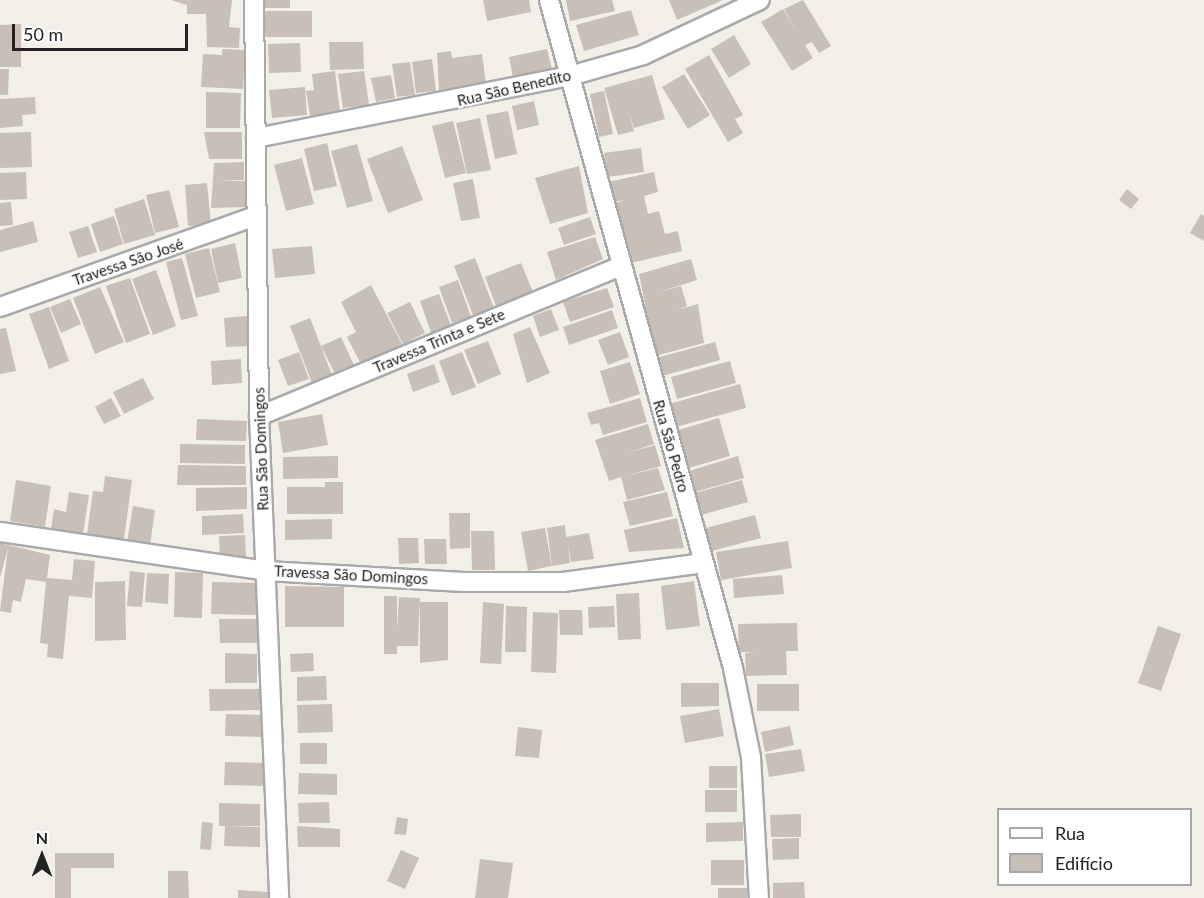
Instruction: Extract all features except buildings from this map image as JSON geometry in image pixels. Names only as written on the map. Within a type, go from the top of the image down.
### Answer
[{"type":"street","name":"Rua São Domingos","points":[[254,0],[259,416],[279,898]]},
{"type":"street","name":"Rua São Pedro","points":[[549,0],[619,267],[704,563],[751,757],[759,898]]},
{"type":"street","name":"Rua São Benedito","points":[[256,138],[570,76],[643,55],[760,0]]},
{"type":"street","name":"Travessa São José","points":[[0,307],[256,216]]},
{"type":"street","name":"Travessa Trinta e Sete","points":[[259,416],[619,267]]},
{"type":"street","name":"Travessa São Domingos","points":[[0,532],[266,571],[563,582],[704,563]]}]
